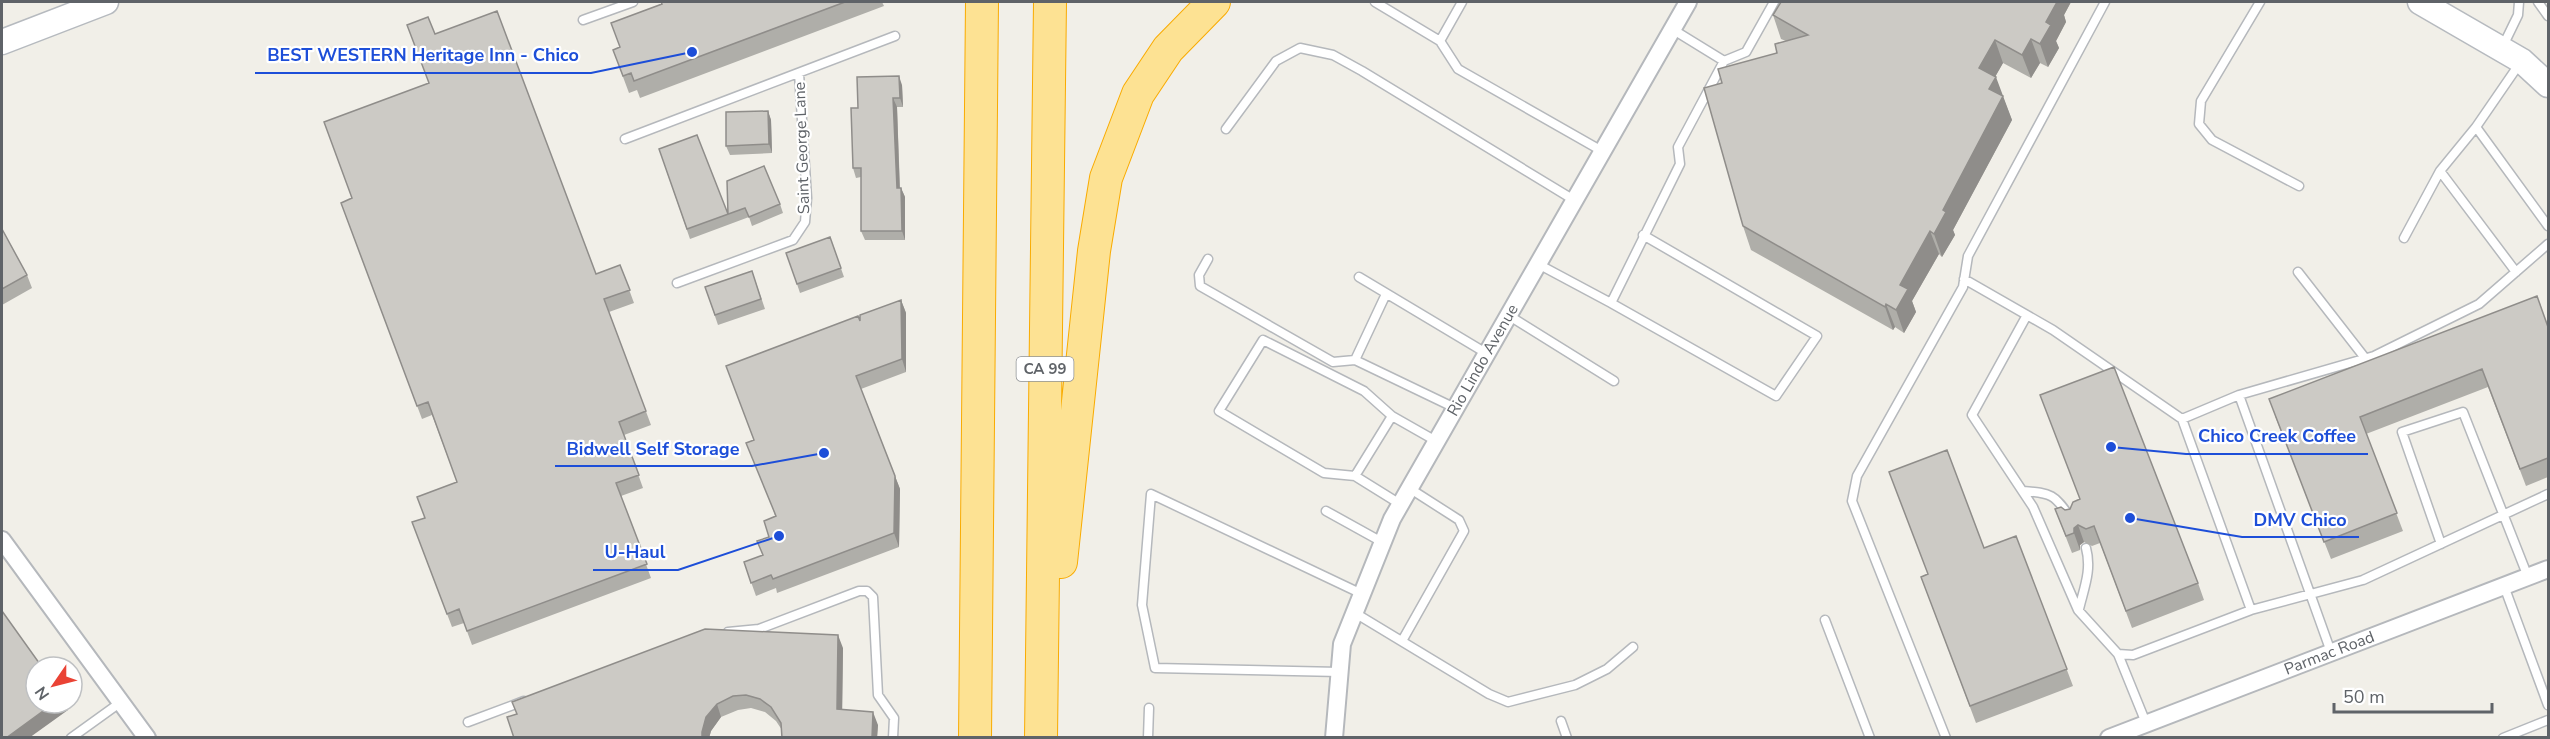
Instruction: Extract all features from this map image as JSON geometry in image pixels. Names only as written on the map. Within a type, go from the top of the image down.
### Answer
[{"type":"highway","points":[[969,2],[981,59]]},
{"type":"highway","points":[[975,738],[982,2]]},
{"type":"highway","name":"CA 99","points":[[1041,738],[1050,2]]},
{"type":"highway","points":[[1043,595],[1061,561],[1094,251],[1106,178],[1138,94],[1168,49],[1214,2]]},
{"type":"main road","points":[[2,42],[106,2]]},
{"type":"main road","points":[[2420,2],[2512,55],[2548,85]]},
{"type":"street","name":"Rio Lindo Avenue","points":[[1334,738],[1342,644],[1382,542],[1400,504],[1688,2]]},
{"type":"street","points":[[2,540],[147,738]]},
{"type":"street","name":"Parmac Road","points":[[2109,738],[2127,734],[2146,723],[2548,569]]},
{"type":"lane","points":[[583,20],[633,2]]},
{"type":"lane","points":[[1375,2],[1440,41],[1458,69],[1602,151]]},
{"type":"lane","points":[[1440,41],[1462,2]]},
{"type":"lane","points":[[1611,303],[1680,164],[1678,147],[1724,61],[1746,52],[1774,2]]},
{"type":"lane","points":[[1946,738],[1852,501],[1857,476],[1963,286],[1968,256],[2104,2]]},
{"type":"lane","points":[[2260,2],[2201,101],[2199,124],[2212,140],[2299,186]]},
{"type":"lane","points":[[2404,238],[2440,171],[2476,127],[2512,55],[2519,2]]},
{"type":"lane","points":[[2538,2],[2548,16]]},
{"type":"lane","points":[[1672,29],[1724,61]]},
{"type":"lane","points":[[625,139],[896,36]]},
{"type":"lane","points":[[1226,129],[1276,61],[1300,48],[1333,55],[1362,71],[1574,200]]},
{"type":"lane","name":"Saint George Lane","points":[[677,283],[793,240],[805,222],[807,198],[799,73]]},
{"type":"lane","points":[[2476,127],[2548,226]]},
{"type":"lane","points":[[2440,171],[2516,273]]},
{"type":"lane","points":[[1538,264],[1776,396],[1817,336],[1643,235]]},
{"type":"lane","points":[[2182,418],[2239,395],[2365,358],[2479,304],[2548,244]]},
{"type":"lane","points":[[1208,259],[1199,275],[1200,286],[1333,362],[1355,360],[1455,408]]},
{"type":"lane","points":[[2298,272],[2365,358]]},
{"type":"lane","points":[[1359,277],[1486,353]]},
{"type":"lane","points":[[1964,279],[2053,330],[2182,418],[2251,610]]},
{"type":"lane","points":[[1355,360],[1386,294]]},
{"type":"lane","points":[[1508,315],[1614,381]]},
{"type":"lane","points":[[2027,315],[1972,415],[2033,507],[2079,610],[2118,654],[2146,723]]},
{"type":"lane","points":[[1400,504],[1355,476],[1324,473],[1219,411],[1263,340],[1364,391],[1392,416],[1436,441]]},
{"type":"lane","points":[[1308,363],[1314,351]]},
{"type":"lane","points":[[2239,395],[2331,652]]},
{"type":"lane","points":[[2441,544],[2402,432],[2463,412],[2528,577]]},
{"type":"lane","points":[[1355,476],[1392,416]]},
{"type":"lane","points":[[1402,641],[1464,531],[1459,520],[1409,488]]},
{"type":"lane","points":[[2023,491],[2049,493],[2060,501],[2073,521]]},
{"type":"lane","points":[[1340,672],[1155,668],[1142,606],[1151,494],[1362,594]]},
{"type":"lane","points":[[2118,654],[2133,655],[2251,610],[2362,580],[2548,494]]},
{"type":"lane","points":[[1326,511],[1382,542]]},
{"type":"lane","points":[[2079,610],[2089,572],[2086,548]]},
{"type":"lane","points":[[2504,586],[2548,705]]},
{"type":"lane","points":[[719,632],[759,629],[859,591],[867,591],[873,597],[878,696],[894,718],[893,738]]},
{"type":"lane","points":[[1354,613],[1489,694],[1508,702],[1575,685],[1607,669],[1633,647]]},
{"type":"lane","points":[[1825,620],[1870,738]]},
{"type":"lane","points":[[468,722],[534,698]]},
{"type":"lane","points":[[71,738],[121,702]]},
{"type":"lane","points":[[1148,738],[1149,708]]},
{"type":"lane","points":[[2503,738],[2548,720]]},
{"type":"lane","points":[[1560,721],[1567,738]]},
{"type":"building","points":[[661,2],[845,2],[634,81],[631,73],[623,76],[613,50],[620,47],[611,23],[662,4]]},
{"type":"building","points":[[1781,2],[2057,2],[2046,22],[2051,25],[2040,44],[2031,39],[2022,55],[1995,40],[1979,68],[1996,77],[1989,89],[2003,96],[1943,210],[1946,212],[1934,234],[1930,231],[1900,285],[1908,289],[1896,310],[1886,304],[1885,307],[1743,226],[1704,88],[1722,83],[1718,69],[1777,53],[1775,44],[1808,35],[1773,15]]},
{"type":"building","points":[[497,11],[596,274],[620,265],[630,290],[604,299],[646,411],[619,422],[639,475],[616,483],[647,564],[467,631],[459,609],[447,614],[412,522],[425,518],[417,497],[457,482],[428,402],[417,406],[341,203],[352,198],[324,122],[429,83],[407,25],[428,17],[435,34]]},
{"type":"building","points":[[899,76],[900,98],[893,98],[897,188],[901,188],[902,231],[861,231],[861,168],[853,168],[851,108],[858,108],[857,77]]},
{"type":"building","points":[[768,111],[769,144],[726,146],[726,112]]},
{"type":"building","points":[[697,135],[728,214],[727,181],[764,166],[780,204],[749,217],[745,208],[687,229],[659,149]]},
{"type":"building","points":[[2,229],[27,275],[2,289]]},
{"type":"building","points":[[830,237],[841,268],[797,284],[786,253]]},
{"type":"building","points":[[752,271],[761,299],[715,315],[705,287]]},
{"type":"building","points":[[2537,296],[2548,327],[2548,458],[2520,469],[2482,369],[2360,417],[2397,513],[2324,542],[2269,399]]},
{"type":"building","points":[[901,300],[902,359],[856,376],[895,476],[894,533],[773,579],[771,575],[751,583],[744,562],[763,555],[757,541],[769,537],[764,521],[776,516],[746,443],[754,440],[726,366],[858,316],[860,321],[860,315]]},
{"type":"building","points":[[2114,367],[2198,583],[2126,611],[2094,526],[2086,529],[2078,525],[2074,528],[2074,533],[2066,536],[2055,509],[2061,507],[2065,510],[2070,509],[2073,502],[2080,499],[2040,395]]},
{"type":"building","points":[[1947,450],[1984,548],[2016,536],[2067,669],[1970,706],[1921,577],[1928,574],[1889,472]]},
{"type":"building","points":[[2,611],[33,655],[24,655],[24,715],[38,715],[6,738],[2,738]]},
{"type":"building","points":[[705,629],[838,635],[837,709],[873,712],[872,738],[782,738],[781,723],[771,707],[760,699],[746,695],[733,696],[717,704],[706,717],[702,738],[514,738],[507,717],[517,714],[512,702]]},
{"type":"place","name":"BEST WESTERN Heritage Inn - Chico","points":[[692,52]]},
{"type":"place","name":"Chico Creek Coffee","points":[[2111,447]]},
{"type":"place","name":"Bidwell Self Storage","points":[[824,453]]},
{"type":"place","name":"DMV Chico","points":[[2130,518]]},
{"type":"place","name":"U-Haul","points":[[779,536]]}]
